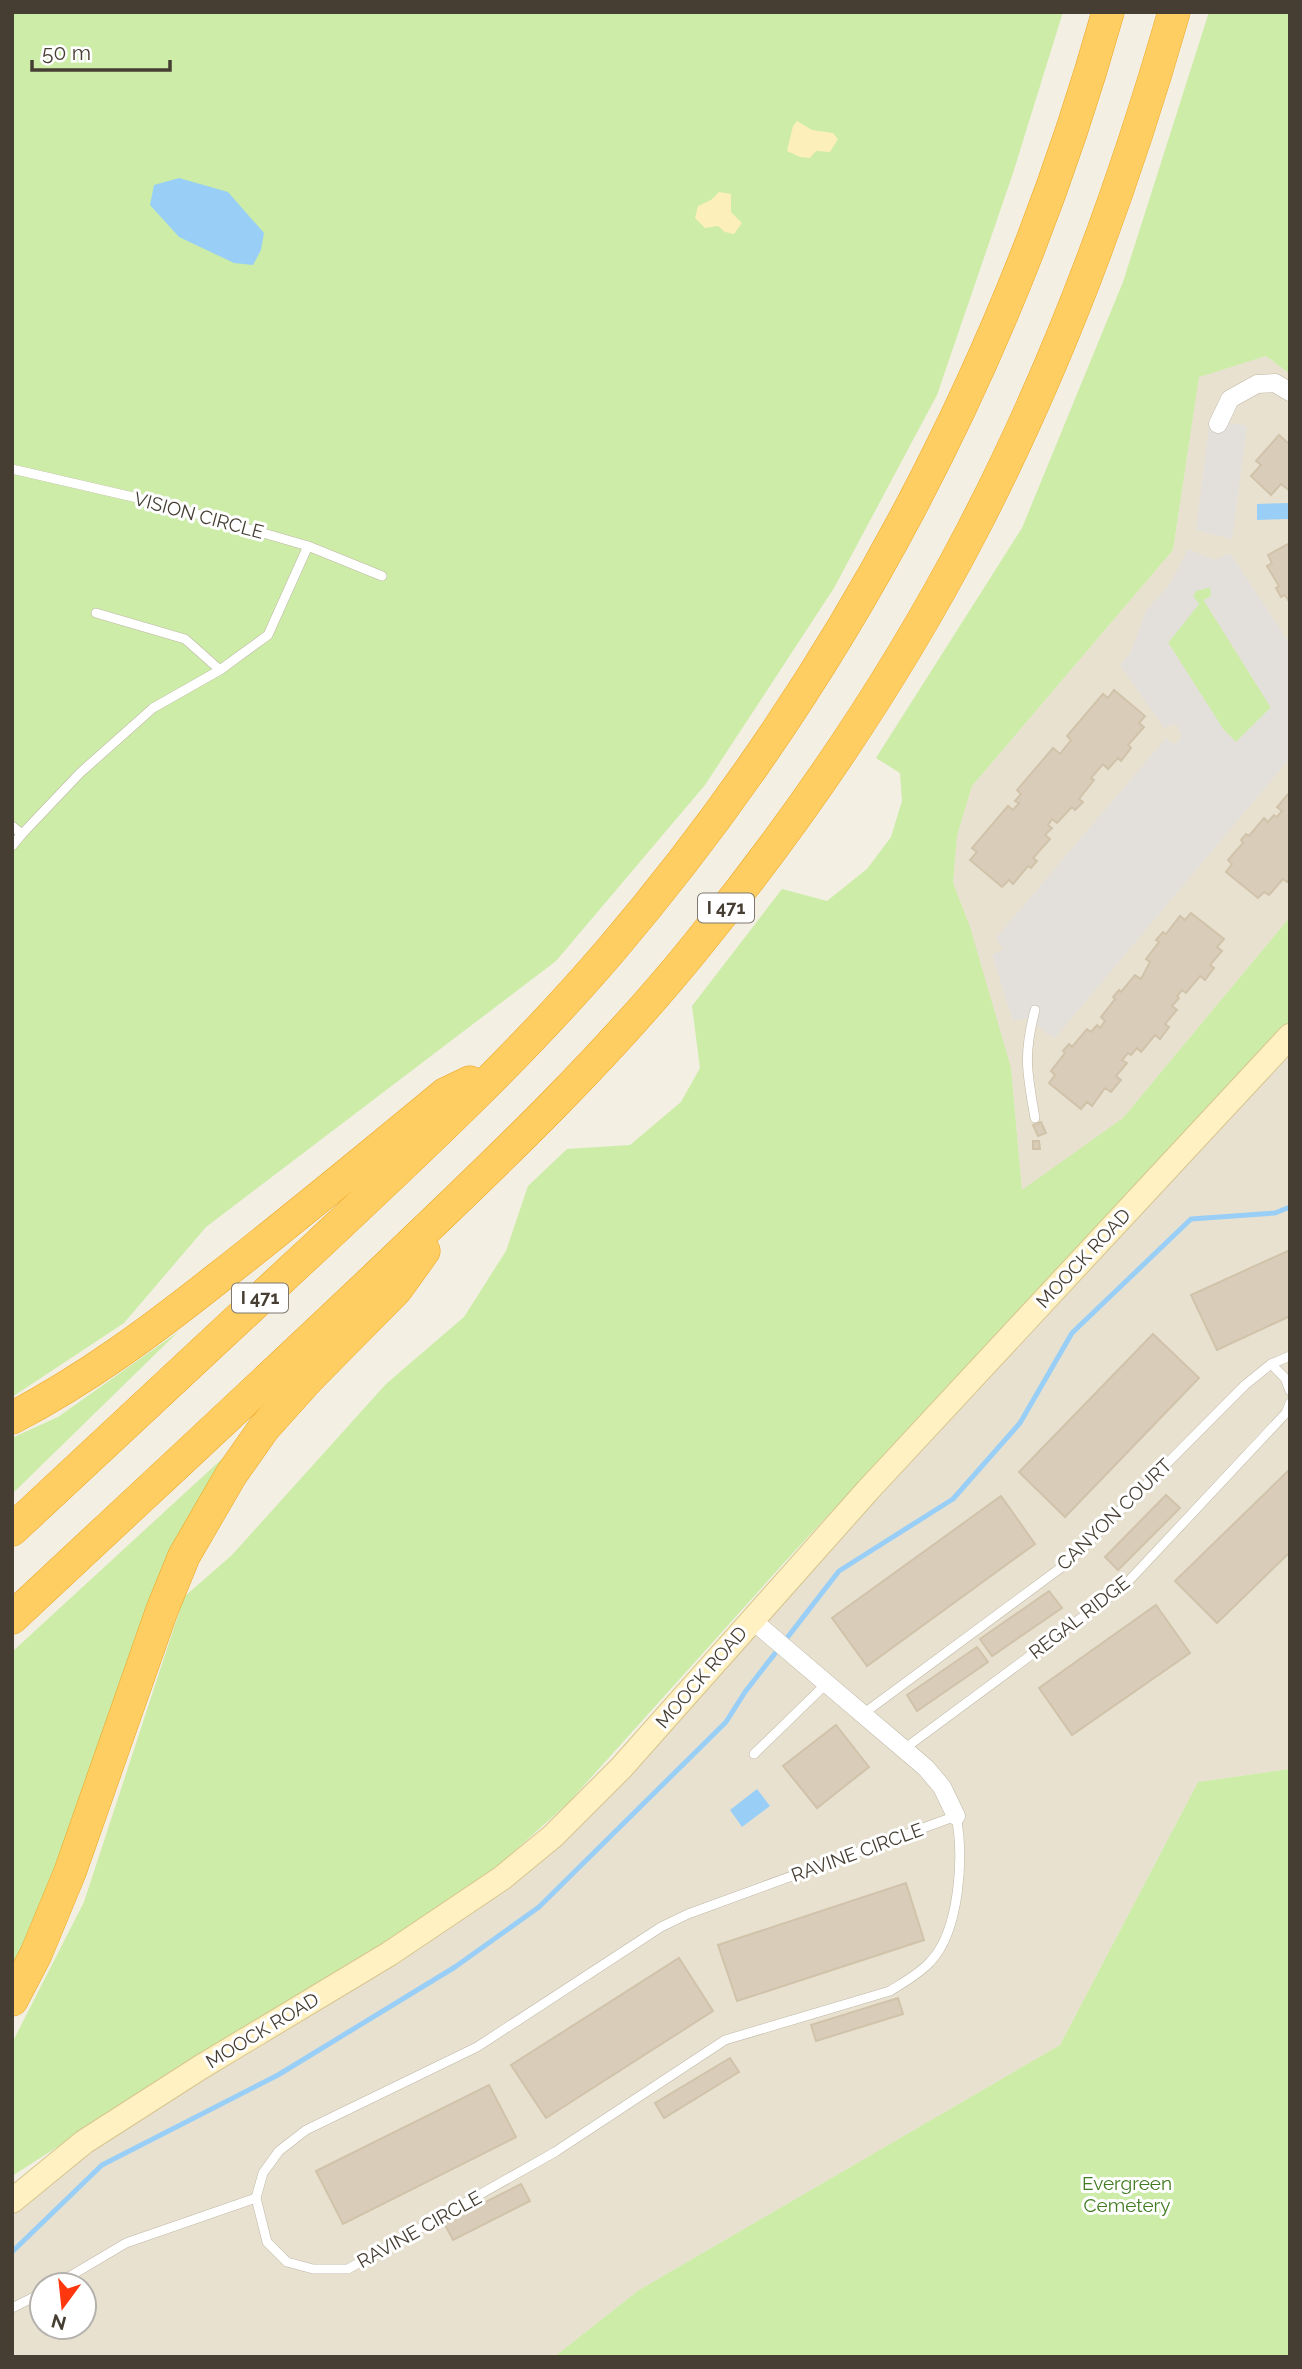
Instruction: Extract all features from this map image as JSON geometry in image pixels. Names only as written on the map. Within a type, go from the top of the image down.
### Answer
[{"type":"highway","name":"I 471","points":[[12,1530],[373,1194],[506,1064],[610,951],[725,806],[790,713],[852,616],[918,495],[959,412],[1006,310],[1064,156],[1108,12]]},
{"type":"highway","name":"I 471","points":[[12,1618],[464,1193],[567,1090],[697,946],[776,842],[862,720],[929,610],[974,528],[1069,321],[1116,195],[1153,86],[1174,12]]},
{"type":"highway","points":[[12,1418],[90,1374],[153,1329],[270,1238],[445,1094],[506,1064]]},
{"type":"highway","points":[[12,2000],[36,1954],[69,1872],[162,1610],[184,1556],[206,1516],[264,1428],[308,1378],[396,1290],[464,1193]]},
{"type":"main road","name":"MOOCK ROAD","points":[[12,2201],[84,2142],[201,2067],[389,1954],[502,1878],[553,1836],[760,1626],[924,1429],[1290,1036]]},
{"type":"street","points":[[1218,424],[1230,400],[1257,384],[1275,383],[1290,392]]},
{"type":"street","name":"RAVINE CIRCLE","points":[[760,1626],[926,1768],[942,1787],[956,1816]]},
{"type":"lane","name":"VISION CIRCLE","points":[[12,469],[159,503],[308,546],[382,576]]},
{"type":"lane","points":[[12,846],[80,772],[153,708],[220,670],[268,635],[308,546]]},
{"type":"lane","points":[[96,613],[185,639],[220,670]]},
{"type":"lane","points":[[12,826],[22,834]]},
{"type":"lane","points":[[1035,1010],[1027,1040],[1026,1067],[1035,1118]]},
{"type":"lane","name":"CANYON COURT","points":[[863,1714],[1070,1561],[1245,1385],[1272,1364],[1290,1356]]},
{"type":"lane","points":[[1272,1364],[1285,1378],[1290,1391]]},
{"type":"lane","name":"REGAL RIDGE","points":[[904,1749],[1123,1587],[1286,1413],[1290,1403]]},
{"type":"lane","points":[[754,1754],[826,1684]]},
{"type":"lane","name":"RAVINE CIRCLE","points":[[956,1816],[961,1838],[954,1912],[946,1938],[932,1961],[890,1991],[725,2040],[555,2152],[348,2269],[313,2269],[287,2262],[267,2242],[256,2198],[263,2173],[279,2151],[306,2130],[477,2047],[661,1927],[688,1914],[956,1816]]},
{"type":"lane","points":[[79,2271],[126,2243],[256,2198]]},
{"type":"lane","points":[[12,2308],[28,2299]]},
{"type":"shaded area","points":[[1266,356],[1290,374],[1290,917],[1123,1118],[1022,1191],[1011,1068],[953,883],[957,836],[972,786],[1173,550],[1199,376]]},
{"type":"shaded area","points":[[1210,419],[1247,426],[1232,539],[1196,530]]},
{"type":"shaded area","points":[[1188,549],[1215,560],[1230,553],[1290,644],[1290,758],[1054,1039],[1028,1018],[1013,1021],[992,955],[1003,949],[996,938],[1166,738],[1174,744],[1179,741],[1181,736],[1178,726],[1175,724],[1164,728],[1120,665],[1131,652],[1146,611],[1170,584]],"holes":[[[1210,587],[1211,596],[1204,600],[1271,707],[1236,742],[1223,729],[1168,643],[1199,604],[1193,596],[1196,591]]]},
{"type":"shaded area","points":[[1290,1036],[1290,1769],[1198,1782],[1060,2045],[639,2290],[554,2357],[12,2357],[12,2201],[502,1878]]},
{"type":"green space","points":[[12,12],[1063,12],[1013,173],[937,395],[834,588],[705,785],[556,961],[206,1227],[124,1323],[12,1397]]},
{"type":"green space","points":[[1209,12],[1290,12],[1290,374],[1266,356],[1199,377],[1173,550],[972,786],[957,836],[953,883],[970,927],[1011,1068],[1022,1190],[1123,1118],[1290,917],[1290,1020],[792,1554],[569,1802],[469,1892],[204,2053],[12,2176],[12,2043],[84,1902],[184,1597],[232,1555],[386,1384],[464,1317],[506,1251],[528,1186],[567,1149],[630,1145],[681,1102],[700,1068],[692,1006],[782,889],[827,901],[867,869],[891,837],[902,801],[900,773],[876,758],[1022,528],[1123,282]]},
{"type":"green space","points":[[1211,587],[1211,596],[1204,601],[1271,708],[1236,742],[1223,729],[1168,642],[1199,604],[1193,596],[1196,591]]},
{"type":"green space","points":[[178,1332],[12,1494],[12,1438],[58,1417]]},
{"type":"green space","points":[[236,1446],[29,1942],[12,1972],[12,1652]]},
{"type":"green space","name":"Evergreen Cemetery","points":[[1290,1769],[1290,2357],[554,2357],[639,2290],[1060,2045],[1198,1782]]},
{"type":"sand","points":[[797,121],[812,130],[833,133],[838,139],[830,152],[816,151],[810,158],[787,151],[793,126]]},
{"type":"sand","points":[[719,192],[731,194],[731,212],[742,223],[734,234],[725,232],[718,226],[705,228],[695,218],[698,206],[711,200]]},
{"type":"water","points":[[179,178],[228,192],[264,233],[261,250],[253,265],[234,263],[179,237],[150,205],[154,185]]},
{"type":"water","points":[[1290,503],[1290,519],[1257,520],[1257,504]]},
{"type":"water","points":[[757,1789],[770,1806],[742,1827],[730,1810]]},
{"type":"building","points":[[1279,435],[1290,445],[1290,491],[1281,484],[1271,495],[1251,476],[1261,465],[1256,461]]},
{"type":"building","points":[[1290,543],[1290,603],[1285,595],[1281,597],[1276,588],[1279,586],[1267,566],[1272,563],[1268,555]]},
{"type":"building","points":[[1114,690],[1145,716],[1139,723],[1144,727],[1128,745],[1131,748],[1121,761],[1118,758],[1108,769],[1103,764],[1091,778],[1094,780],[1079,799],[1083,802],[1075,810],[1072,807],[1057,823],[1052,819],[1048,825],[1052,828],[1045,835],[1050,839],[1033,858],[1037,861],[1031,868],[1028,866],[1013,884],[1009,880],[1002,887],[970,860],[977,852],[972,848],[1008,806],[1013,810],[1019,803],[1015,801],[1021,794],[1017,790],[1053,748],[1060,754],[1071,740],[1067,736],[1103,694],[1108,698]]},
{"type":"building","points":[[1290,792],[1290,879],[1287,882],[1283,879],[1269,895],[1264,892],[1258,898],[1226,872],[1232,864],[1228,860],[1243,843],[1241,840],[1246,834],[1249,836],[1264,818],[1268,822],[1274,815],[1277,817],[1282,811],[1277,807]]},
{"type":"building","points":[[1191,913],[1224,939],[1217,947],[1222,951],[1210,965],[1214,968],[1205,980],[1200,976],[1186,993],[1182,990],[1177,996],[1179,998],[1172,1006],[1177,1010],[1165,1024],[1169,1027],[1160,1039],[1155,1035],[1141,1052],[1137,1048],[1122,1060],[1127,1063],[1116,1076],[1121,1080],[1111,1092],[1105,1088],[1092,1106],[1087,1102],[1081,1109],[1049,1083],[1055,1075],[1051,1071],[1069,1044],[1072,1047],[1087,1029],[1091,1032],[1097,1025],[1100,1028],[1105,1021],[1101,1017],[1119,990],[1121,992],[1135,975],[1141,979],[1150,962],[1146,959],[1163,932],[1166,934],[1180,916],[1185,920]]},
{"type":"building","points":[[1041,1122],[1046,1133],[1038,1136],[1033,1125]]},
{"type":"building","points":[[1033,1141],[1039,1141],[1040,1149],[1033,1149]]},
{"type":"building","points":[[1290,1250],[1290,1316],[1217,1350],[1191,1295]]},
{"type":"building","points":[[1153,1334],[1199,1378],[1065,1517],[1019,1472]]},
{"type":"building","points":[[1290,1469],[1290,1552],[1217,1623],[1175,1581]]},
{"type":"building","points":[[1166,1495],[1180,1508],[1118,1570],[1105,1557]]},
{"type":"building","points":[[1001,1496],[1035,1544],[867,1666],[832,1618]]},
{"type":"building","points":[[1049,1591],[1062,1608],[992,1656],[980,1639]]},
{"type":"building","points":[[1156,1605],[1190,1653],[1072,1735],[1039,1688]]},
{"type":"building","points":[[977,1647],[988,1662],[917,1711],[907,1695]]},
{"type":"building","points":[[836,1725],[869,1767],[817,1808],[783,1766]]},
{"type":"building","points":[[906,1883],[924,1940],[737,2001],[718,1945]]},
{"type":"building","points":[[679,1958],[713,2011],[546,2118],[511,2065]]},
{"type":"building","points":[[898,1998],[903,2014],[816,2041],[811,2025]]},
{"type":"building","points":[[730,2058],[739,2072],[664,2118],[655,2103]]},
{"type":"building","points":[[489,2085],[516,2137],[343,2224],[316,2171]]},
{"type":"building","points":[[521,2184],[530,2201],[453,2240],[444,2223]]},
{"type":"waterway","points":[[12,2252],[102,2165],[278,2075],[455,1967],[539,1907],[726,1722],[745,1692],[839,1571],[953,1499],[1020,1423],[1072,1333],[1191,1219],[1275,1213],[1290,1207]]}]
